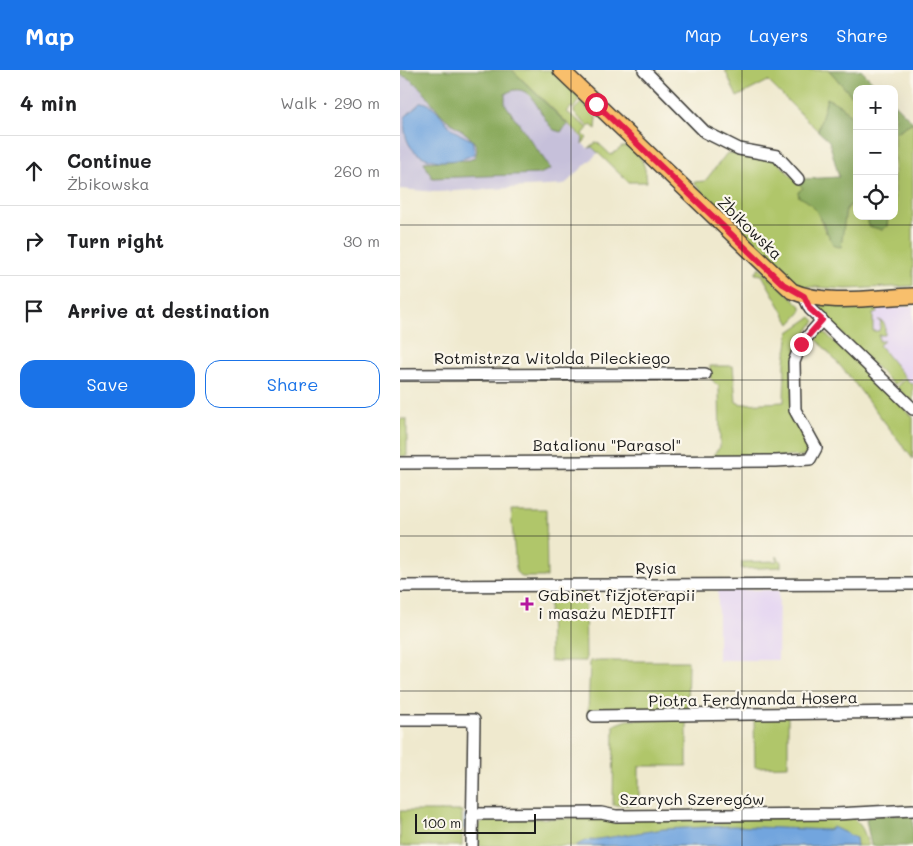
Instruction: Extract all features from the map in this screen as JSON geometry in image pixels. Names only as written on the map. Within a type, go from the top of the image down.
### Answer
[{"type":"main road","name":"Żbikowska","points":[[561,70],[783,284],[804,296]]},
{"type":"main road","points":[[804,296],[824,299],[913,296]]},
{"type":"street","points":[[644,70],[705,132],[739,149],[778,156],[798,179]]},
{"type":"street","name":"Żbikowska","points":[[804,296],[810,309],[913,409]]},
{"type":"street","name":"Batalionu \"Parasol\"","points":[[400,463],[794,461],[813,457],[816,448],[794,406],[794,362],[801,344],[822,320]]},
{"type":"street","name":"Rotmistrza Witolda Pileckiego","points":[[400,375],[705,374]]},
{"type":"street","name":"Rysia","points":[[400,586],[913,584]]},
{"type":"street","name":"Piotra Ferdynanda Hosera","points":[[594,716],[913,712]]},
{"type":"street","points":[[400,720],[474,720],[472,846]]},
{"type":"street","name":"Szarych Szeregów","points":[[472,814],[601,813],[616,816],[836,814],[913,810]]},
{"type":"shaded area","points":[[400,70],[512,70],[583,139],[583,144],[587,148],[592,147],[598,153],[564,185],[437,192],[400,189]]},
{"type":"shaded area","points":[[913,306],[913,387],[872,337],[867,319],[877,307]]},
{"type":"shaded area","points":[[718,590],[779,590],[778,660],[718,660]]},
{"type":"green space","points":[[400,70],[512,70],[568,125],[561,132],[554,130],[548,124],[534,100],[522,90],[514,90],[505,94],[505,104],[551,169],[539,174],[432,178],[424,162],[470,160],[475,157],[477,152],[476,146],[468,135],[444,117],[419,87],[400,75]]},
{"type":"green space","points":[[512,70],[552,70],[580,98],[573,109],[571,107],[567,112],[588,128],[583,134],[587,138],[582,144],[583,138]]},
{"type":"green space","points":[[725,70],[829,70],[853,97],[853,120],[843,107],[827,99],[818,131],[768,81],[737,97]]},
{"type":"green space","points":[[829,70],[861,70],[876,85],[853,85],[853,97]]},
{"type":"green space","points":[[827,98],[843,107],[853,120],[853,202],[846,209],[841,247],[834,246],[812,205],[799,197],[798,192],[803,188],[798,183],[803,179],[839,177],[829,141],[818,131]]},
{"type":"green space","points":[[582,102],[597,119],[596,129],[591,125],[589,127],[574,113],[574,110]]},
{"type":"green space","points":[[898,107],[913,122],[898,131]]},
{"type":"green space","points":[[913,122],[913,286],[846,289],[798,286],[771,264],[693,182],[705,181],[727,153],[774,158],[803,188],[818,214],[826,233],[853,202],[853,220],[868,220],[869,226],[887,226],[888,220],[898,220],[898,131]]},
{"type":"green space","points":[[597,142],[611,155],[622,147],[629,146],[634,150],[642,162],[647,182],[628,182],[592,147],[589,148]]},
{"type":"green space","points":[[868,220],[888,220],[887,226],[882,230],[869,226]]},
{"type":"green space","points":[[759,267],[801,306],[801,312],[790,324],[762,275],[755,274]]},
{"type":"green space","points":[[877,302],[877,313],[873,314],[873,331],[879,331],[881,322],[878,320],[882,321],[885,325],[885,335],[879,335],[879,341],[884,341],[879,345],[905,377],[894,385],[824,316],[821,309],[823,305]]},
{"type":"green space","points":[[811,317],[815,321],[797,345],[791,408],[812,448],[807,456],[713,459],[713,455],[720,447],[719,387],[710,378],[710,366],[733,366],[736,402],[742,404],[784,402],[785,362],[789,332]]},
{"type":"green space","points":[[822,330],[913,417],[913,459],[849,376],[813,335]]},
{"type":"green space","points":[[906,378],[911,384],[913,383],[913,403],[896,387]]},
{"type":"green space","points":[[400,419],[407,419],[407,456],[400,456]]},
{"type":"green space","points":[[511,509],[546,509],[547,577],[522,577],[516,572]]},
{"type":"green space","points":[[777,556],[781,562],[781,567],[742,569],[742,562],[777,561]]},
{"type":"green space","points":[[585,591],[586,661],[550,661],[549,592]]},
{"type":"green space","points":[[590,661],[688,661],[687,714],[588,714]]},
{"type":"green space","points":[[788,716],[788,766],[755,767],[754,717]]},
{"type":"green space","points":[[687,718],[687,766],[639,766],[639,805],[613,805],[614,725],[628,720]]},
{"type":"green space","points":[[400,811],[462,811],[462,846],[400,846]]},
{"type":"green space","points":[[869,815],[913,815],[913,846],[871,846],[866,820]]},
{"type":"green space","points":[[850,816],[862,829],[868,846],[475,846],[478,826],[485,819]]},
{"type":"water","points":[[421,102],[430,105],[451,128],[472,140],[475,153],[463,159],[441,161],[432,160],[417,153],[408,142],[405,117]]},
{"type":"water","points":[[733,826],[828,830],[833,827],[856,838],[857,846],[575,846],[585,841],[664,829]]},
{"type":"waterway","points":[[465,828],[466,815]]},
{"type":"place","name":"Gabinet fizjoterapii i masażu MEDIFIT","points":[[527,604]]},
{"type":"route","points":[[596,104],[783,284],[804,296],[810,309],[822,320],[806,336],[801,344]]}]
